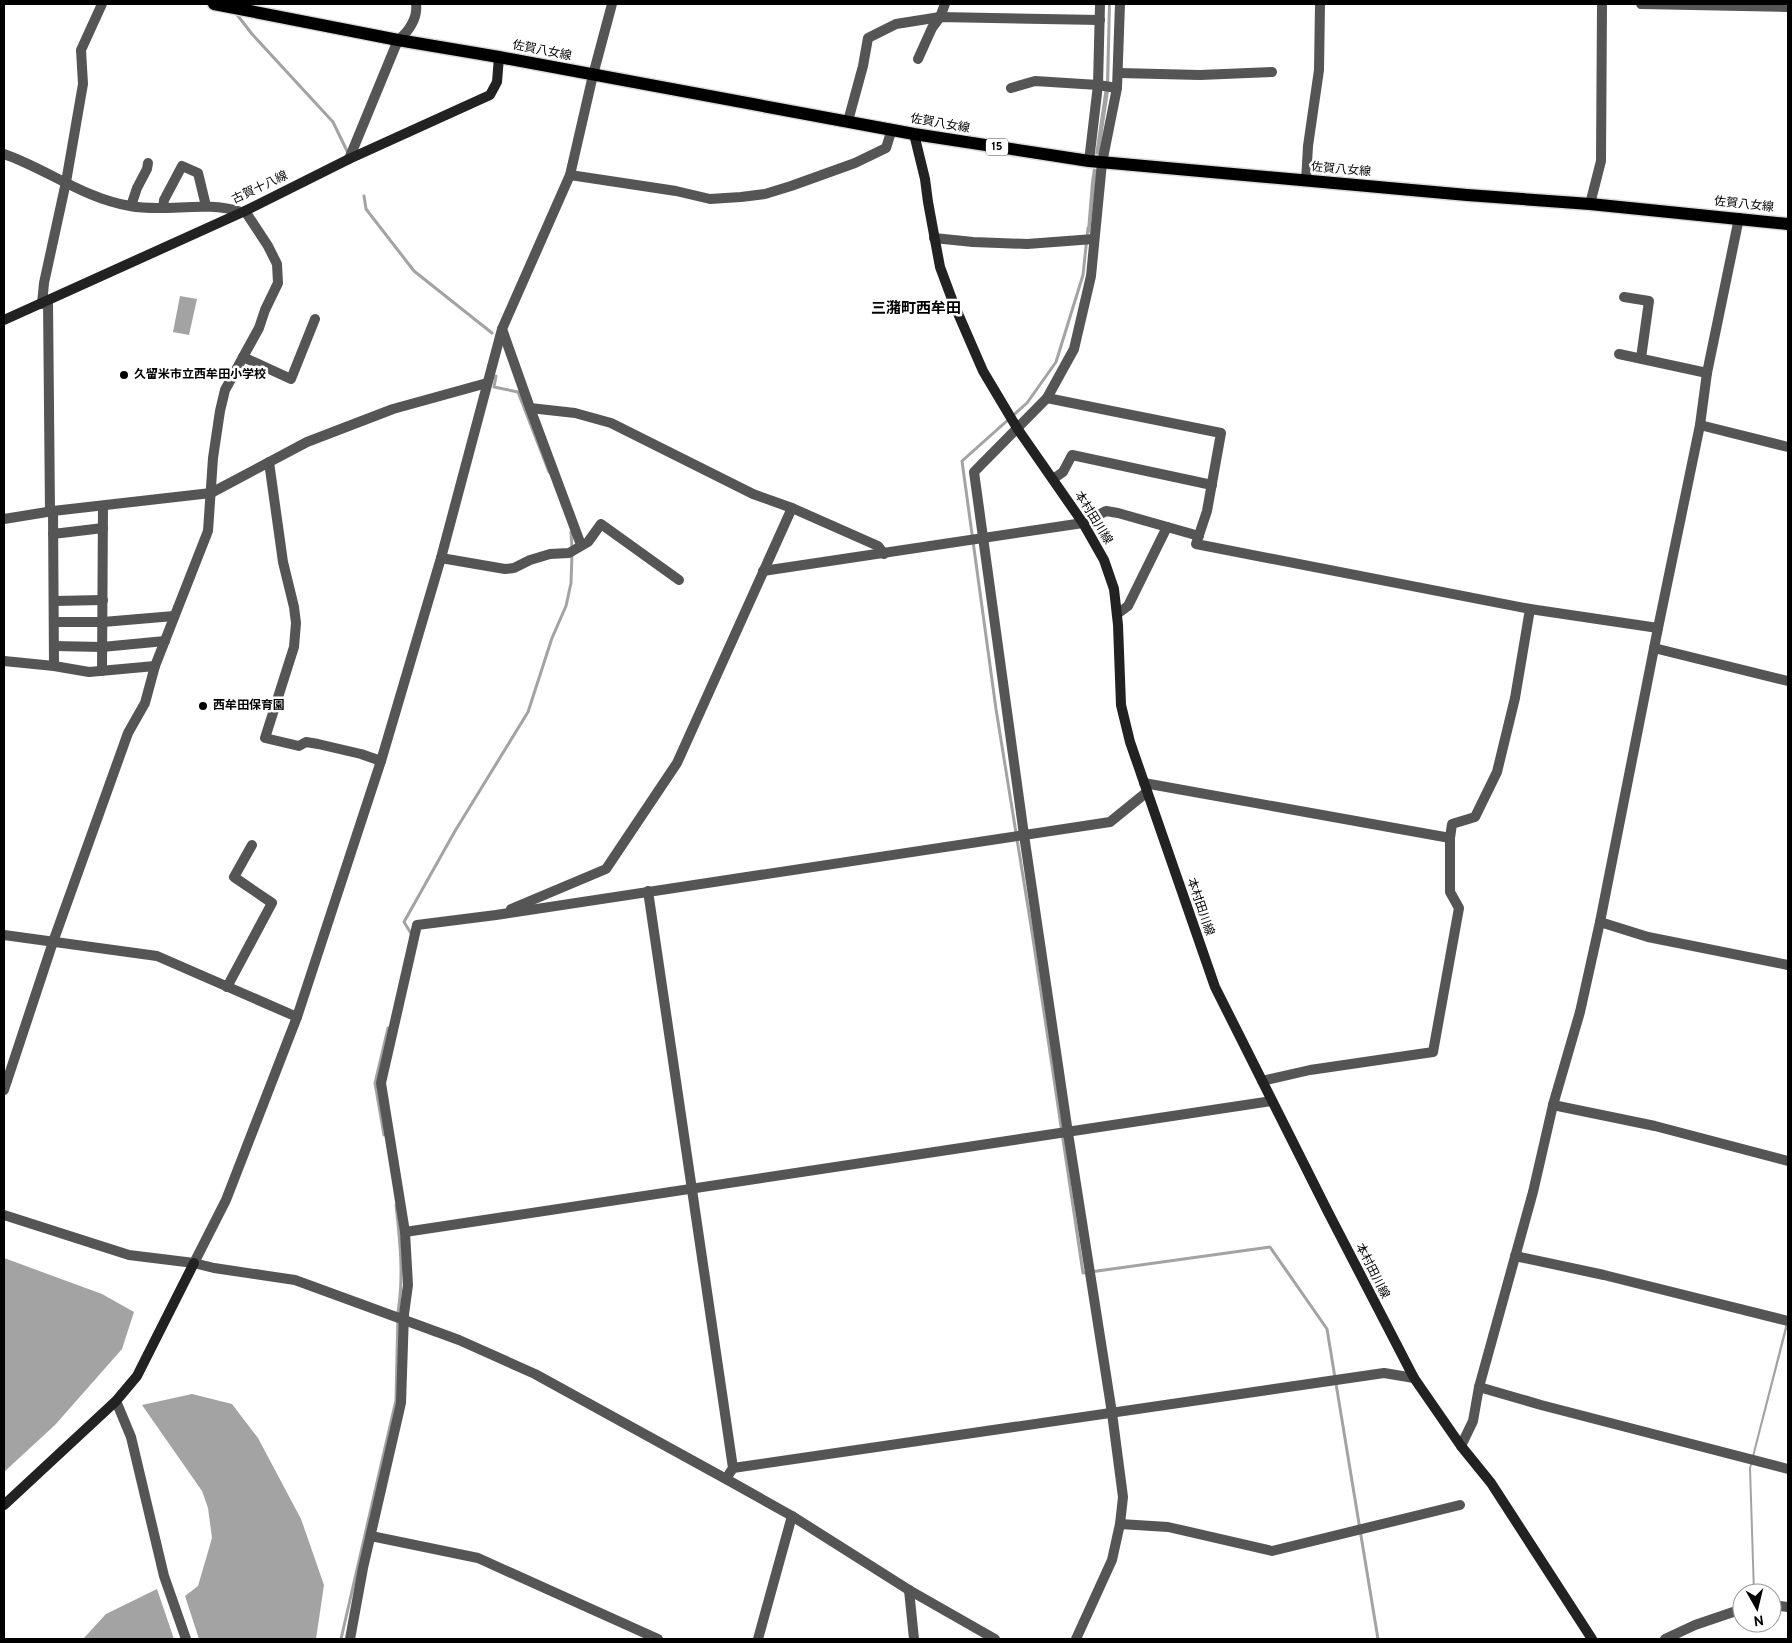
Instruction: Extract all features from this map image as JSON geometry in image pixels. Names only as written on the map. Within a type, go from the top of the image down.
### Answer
[{"type":"main road","name":"佐賀八女線","points":[[214,4],[398,40],[499,56],[914,134],[1089,162],[1590,204],[1788,224]]},
{"type":"main road","name":"古賀十八線","points":[[4,320],[45,303],[243,211],[349,159],[490,96],[497,82],[499,56]]},
{"type":"main road","name":"本村田川線","points":[[914,134],[925,179],[940,267],[982,371],[1017,428],[1083,523],[1104,560],[1114,589],[1121,705],[1130,742],[1216,987],[1272,1101],[1414,1378],[1461,1446],[1491,1483],[1592,1639]]},
{"type":"main road","points":[[4,1504],[116,1401],[137,1376],[194,1263]]},
{"type":"street","points":[[54,666],[53,534],[44,283],[66,182],[83,84],[81,50],[102,4]]},
{"type":"street","points":[[349,159],[398,40],[406,34],[417,12],[416,4]]},
{"type":"street","points":[[194,1263],[226,1200],[297,1017],[381,762],[441,558],[502,329],[570,175],[593,75],[612,4]]},
{"type":"street","points":[[918,59],[945,4]]},
{"type":"street","points":[[1089,162],[1098,84],[1100,4]]},
{"type":"street","points":[[1076,1639],[1112,1560],[1120,1524],[1123,1497],[1024,835],[974,472],[1047,398],[1074,349],[1091,276],[1102,163],[1118,88],[1120,4]]},
{"type":"street","points":[[1306,181],[1308,146],[1319,70],[1320,4]]},
{"type":"street","points":[[1590,204],[1601,161],[1602,4]]},
{"type":"street","points":[[1641,4],[1788,7]]},
{"type":"street","points":[[848,122],[863,66],[868,38],[896,24],[940,17],[1100,20]]},
{"type":"street","points":[[1119,72],[1200,75],[1272,72]]},
{"type":"street","points":[[1011,88],[1036,80],[1098,84],[1118,88]]},
{"type":"street","points":[[570,175],[676,191],[710,199],[765,194],[855,163],[886,148],[892,129]]},
{"type":"street","points":[[4,154],[104,200],[130,206],[163,208],[206,206],[227,207],[243,211],[268,246],[277,264],[278,283],[264,310],[259,328],[226,390],[220,411],[213,458],[208,531],[155,666],[145,703],[128,734],[53,942],[4,1090]]},
{"type":"street","points":[[130,206],[148,163]]},
{"type":"street","points":[[163,208],[164,200],[182,166],[198,173],[206,206]]},
{"type":"street","points":[[1461,1446],[1473,1420],[1479,1387],[1533,1192],[1553,1105],[1580,1012],[1600,922],[1700,425],[1707,373],[1739,218]]},
{"type":"street","points":[[934,238],[1027,244],[1094,239]]},
{"type":"street","points":[[1624,297],[1649,301],[1641,358]]},
{"type":"street","points":[[244,357],[291,379],[315,319]]},
{"type":"street","points":[[502,329],[581,545]]},
{"type":"street","points":[[1619,354],[1707,373]]},
{"type":"street","points":[[4,519],[211,493],[307,442],[393,409],[487,383]]},
{"type":"street","points":[[1047,398],[1221,433],[1207,511],[1196,544],[1530,608],[1658,628]]},
{"type":"street","points":[[530,408],[575,413],[611,424],[753,494],[792,508],[878,546],[884,554]]},
{"type":"street","points":[[1700,425],[1788,447]]},
{"type":"street","points":[[1053,479],[1063,472],[1072,455],[1212,485]]},
{"type":"street","points":[[269,462],[282,554],[296,623],[294,647],[265,738],[298,746],[306,742],[318,744],[361,754],[381,762]]},
{"type":"street","points":[[102,671],[103,506]]},
{"type":"street","points":[[496,915],[606,868],[677,763],[792,508]]},
{"type":"street","points":[[763,571],[1083,523],[1106,511],[1199,536]]},
{"type":"street","points":[[441,558],[505,569],[514,568],[530,560],[550,554],[569,553],[588,542],[601,524],[679,580]]},
{"type":"street","points":[[1117,614],[1128,606],[1167,527]]},
{"type":"street","points":[[53,534],[103,528]]},
{"type":"street","points":[[54,601],[103,600]]},
{"type":"street","points":[[1262,1081],[1310,1070],[1433,1052],[1459,908],[1450,892],[1450,838],[1452,824],[1475,817],[1498,772],[1515,698],[1530,608]]},
{"type":"street","points":[[54,622],[102,622],[174,616]]},
{"type":"street","points":[[54,646],[102,647],[165,641]]},
{"type":"street","points":[[1654,648],[1788,681]]},
{"type":"street","points":[[4,661],[89,672],[155,666]]},
{"type":"street","points":[[350,1639],[401,1403],[408,1285],[405,1232],[381,1083],[417,925],[496,915],[1110,822],[1145,787],[1450,838]]},
{"type":"street","points":[[227,987],[272,903],[234,877],[252,845]]},
{"type":"street","points":[[648,891],[733,1468],[726,1479]]},
{"type":"street","points":[[1600,922],[1648,936],[1788,965]]},
{"type":"street","points":[[4,935],[157,956],[297,1017]]},
{"type":"street","points":[[405,1232],[1272,1101]]},
{"type":"street","points":[[1553,1105],[1655,1126],[1788,1161]]},
{"type":"street","points":[[4,1215],[129,1255],[194,1263],[214,1268],[295,1280],[459,1340],[535,1374],[726,1479],[792,1516],[909,1590],[996,1639]]},
{"type":"street","points":[[1515,1256],[1604,1275],[1788,1321]]},
{"type":"street","points":[[733,1468],[1384,1373],[1414,1378]]},
{"type":"street","points":[[1479,1387],[1788,1469]]},
{"type":"street","points":[[116,1401],[131,1437],[164,1576],[186,1639]]},
{"type":"street","points":[[1120,1524],[1168,1527],[1272,1551],[1460,1505]]},
{"type":"street","points":[[758,1639],[792,1516]]},
{"type":"street","points":[[371,1536],[478,1558],[658,1639]]},
{"type":"street","points":[[904,1639],[914,1635],[909,1590]]},
{"type":"street","points":[[1665,1639],[1695,1625],[1732,1612]]},
{"type":"shaded area","points":[[1108,4],[1111,4],[1109,91],[1090,233],[1087,231],[1091,182],[1106,80]]},
{"type":"shaded area","points":[[180,296],[197,299],[189,335],[173,332]]},
{"type":"shaded area","points":[[4,1258],[102,1294],[134,1312],[122,1349],[55,1425],[4,1472]]},
{"type":"shaded area","points":[[1788,1315],[1788,1325],[1751,1468],[1755,1583],[1753,1583],[1749,1468]]},
{"type":"shaded area","points":[[192,1394],[232,1404],[258,1438],[301,1519],[324,1585],[316,1639],[199,1639],[185,1596],[198,1586],[212,1538],[208,1508],[202,1491],[142,1405]]},
{"type":"shaded area","points":[[157,1589],[174,1639],[83,1639],[106,1614]]},
{"type":"waterway","points":[[235,12],[252,34],[333,122],[348,153]]},
{"type":"waterway","points":[[364,196],[366,209],[414,271],[492,333]]},
{"type":"waterway","points":[[1088,228],[1083,275],[1056,362],[1027,403],[962,461],[996,709],[1032,932],[1083,1273],[1270,1247],[1327,1329],[1378,1639]]},
{"type":"waterway","points":[[496,376],[494,387],[518,392],[549,472]]},
{"type":"waterway","points":[[571,532],[572,548]]},
{"type":"waterway","points":[[412,935],[404,922],[455,831],[528,712],[552,638],[566,606],[571,583],[572,554]]},
{"type":"waterway","points":[[384,1135],[375,1083],[388,1028]]},
{"type":"waterway","points":[[341,1639],[396,1400],[401,1272],[396,1205]]},
{"type":"place","name":"久留米市立西牟田小学校","points":[[124,375]]},
{"type":"place","name":"西牟田保育園","points":[[203,706]]},
{"type":"district","name":"三潴町西牟田","points":[[916,309]]}]
